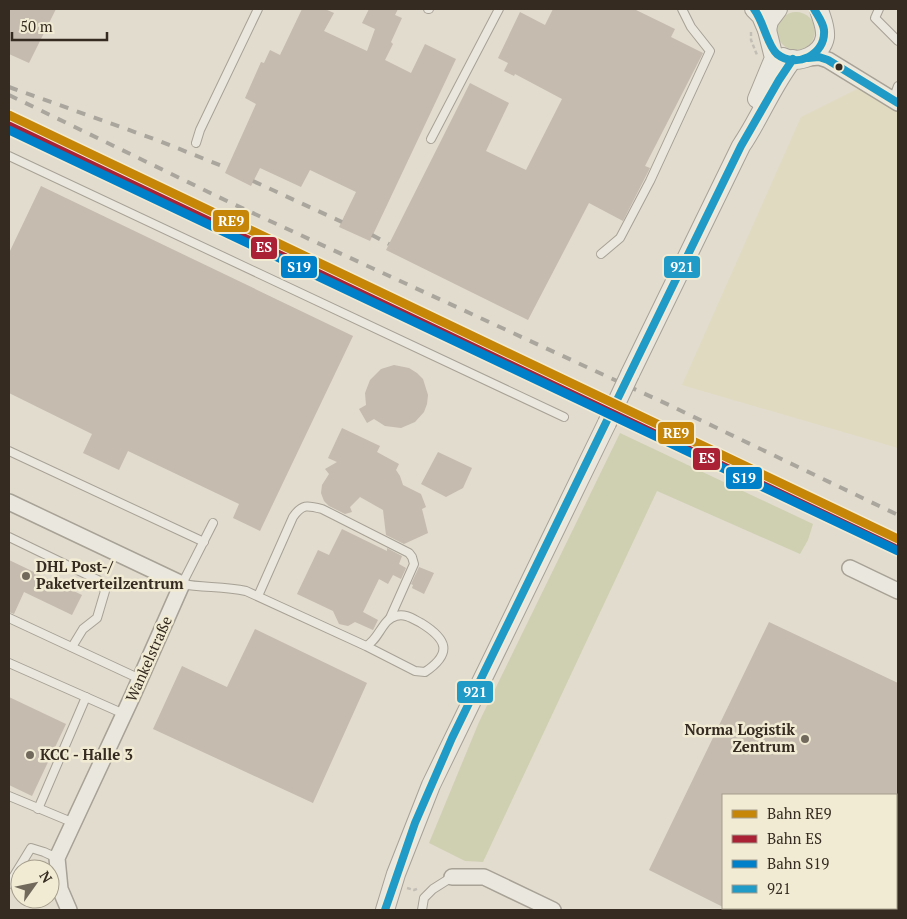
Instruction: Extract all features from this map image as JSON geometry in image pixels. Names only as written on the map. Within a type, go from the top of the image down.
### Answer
[{"type":"street","points":[[741,146],[746,124],[774,58],[769,21],[773,13],[778,9]]},
{"type":"street","points":[[755,10],[761,16],[770,39],[779,54],[800,59],[819,57],[828,60],[897,97]]},
{"type":"street","points":[[818,11],[824,24],[825,37],[834,52],[897,97]]},
{"type":"street","points":[[386,910],[409,839],[431,785],[741,146],[754,127],[782,74],[800,59],[816,52],[825,37]]},
{"type":"street","points":[[9,502],[182,584]]},
{"type":"street","points":[[850,568],[898,591]]},
{"type":"street","name":"Wankelstraße","points":[[57,858],[182,584]]},
{"type":"street","points":[[57,858],[60,889],[69,910]]},
{"type":"street","points":[[452,877],[484,877],[553,910]]},
{"type":"lane","points":[[196,143],[200,130],[258,9]]},
{"type":"lane","points":[[431,139],[499,9]]},
{"type":"lane","points":[[601,254],[620,238],[650,181],[710,51],[692,27],[682,9]]},
{"type":"lane","points":[[879,9],[874,18],[898,41]]},
{"type":"lane","points":[[9,156],[564,418]]},
{"type":"lane","points":[[9,451],[204,542]]},
{"type":"lane","points":[[258,596],[298,510],[310,506],[322,509],[409,553],[412,557],[414,564],[390,618],[371,643],[366,646]]},
{"type":"lane","points":[[213,523],[182,584],[197,587],[227,587],[246,591],[366,646],[415,671],[425,672],[435,665],[441,657],[443,645],[441,638],[433,630],[405,615],[396,615],[390,618]]},
{"type":"lane","points":[[9,538],[100,581],[106,591],[97,618],[83,629],[72,646]]},
{"type":"lane","points":[[9,618],[140,679]]},
{"type":"lane","points":[[9,663],[124,714]]},
{"type":"lane","points":[[38,808],[86,697]]},
{"type":"lane","points":[[9,796],[74,823]]},
{"type":"lane","points":[[9,884],[31,848],[57,858]]},
{"type":"lane","points":[[422,910],[424,898],[433,888],[452,877]]},
{"type":"shaded area","points":[[861,87],[898,111],[898,448],[682,385],[801,117]]},
{"type":"green space","points":[[796,12],[809,18],[815,31],[809,44],[796,50],[783,44],[777,31],[783,18]]},
{"type":"green space","points":[[620,433],[813,524],[808,540],[800,554],[657,491],[483,862],[465,861],[429,843],[479,722]]},
{"type":"building","points":[[9,9],[56,9],[29,63],[9,54]]},
{"type":"building","points":[[302,9],[325,9],[334,13],[324,31],[367,51],[375,29],[362,23],[369,9],[398,9],[395,15],[402,18],[385,60],[411,73],[425,44],[456,59],[370,241],[339,227],[356,192],[310,170],[301,187],[260,168],[251,186],[225,173],[256,104],[245,98],[261,62],[264,63],[270,50],[280,55]]},
{"type":"building","points":[[553,9],[634,9],[675,29],[671,37],[703,53],[645,166],[650,168],[623,221],[589,203],[528,320],[386,250],[470,83],[509,103],[486,151],[526,170],[562,99],[515,74],[514,76],[504,71],[508,63],[498,58],[520,12],[545,25]]},
{"type":"building","points":[[41,186],[353,336],[260,531],[233,518],[239,504],[128,451],[119,470],[83,453],[92,434],[9,393],[9,253]]},
{"type":"building","points":[[394,365],[409,368],[423,379],[428,395],[424,412],[415,422],[401,428],[385,426],[374,419],[367,423],[359,409],[366,405],[365,393],[370,380],[381,369]]},
{"type":"building","points":[[342,428],[380,446],[377,452],[399,464],[396,470],[403,485],[421,494],[426,507],[422,509],[428,533],[404,544],[386,535],[383,510],[360,497],[350,507],[352,512],[345,514],[329,506],[324,501],[321,493],[322,485],[329,474],[325,469],[337,462],[328,458]]},
{"type":"building","points":[[438,452],[472,468],[463,488],[446,497],[421,484]]},
{"type":"building","points":[[342,529],[387,551],[387,548],[402,556],[399,564],[406,568],[401,579],[393,575],[388,584],[379,579],[363,612],[378,620],[373,630],[355,622],[348,626],[339,624],[333,611],[297,594],[318,550],[329,555]]},
{"type":"building","name":"DHL Post-/ Paketverteilzentrum","points":[[9,560],[82,595],[72,615],[24,592],[14,614],[9,612]]},
{"type":"building","points":[[419,567],[434,573],[424,594],[412,588],[413,585],[411,584]]},
{"type":"building","name":"Norma Logistik Zentrum","points":[[769,622],[898,683],[898,795],[722,794],[722,906],[649,870]]},
{"type":"building","points":[[255,629],[367,683],[313,803],[153,729],[182,666],[227,687]]},
{"type":"building","name":"KCC - Halle 3","points":[[9,697],[66,724],[32,796],[9,785]]},
{"type":"railway","points":[[9,87],[157,140],[227,168]]},
{"type":"railway","points":[[9,95],[231,203],[669,405],[898,515]]},
{"type":"railway","points":[[253,181],[342,222]]},
{"type":"railway","points":[[372,235],[389,244]]},
{"type":"rail line","name":"RE9","points":[[9,115],[898,539]]},
{"type":"rail line","name":"ES","points":[[9,126],[894,548]]},
{"type":"rail line","name":"S19","points":[[9,130],[898,551]]},
{"type":"transit line","name":"921","points":[[754,9],[777,54],[793,60],[801,60],[815,53],[823,39],[824,30],[814,9]]},
{"type":"transit line","name":"921","points":[[808,58],[819,57],[828,60],[898,103]]},
{"type":"transit line","name":"921","points":[[385,910],[415,823],[452,738],[741,146],[793,59]]},
{"type":"place","name":"DHL Post-/ Paketverteilzentrum","points":[[26,576]]},
{"type":"place","name":"Norma Logistik Zentrum","points":[[805,739]]},
{"type":"place","name":"KCC - Halle 3","points":[[30,755]]}]
